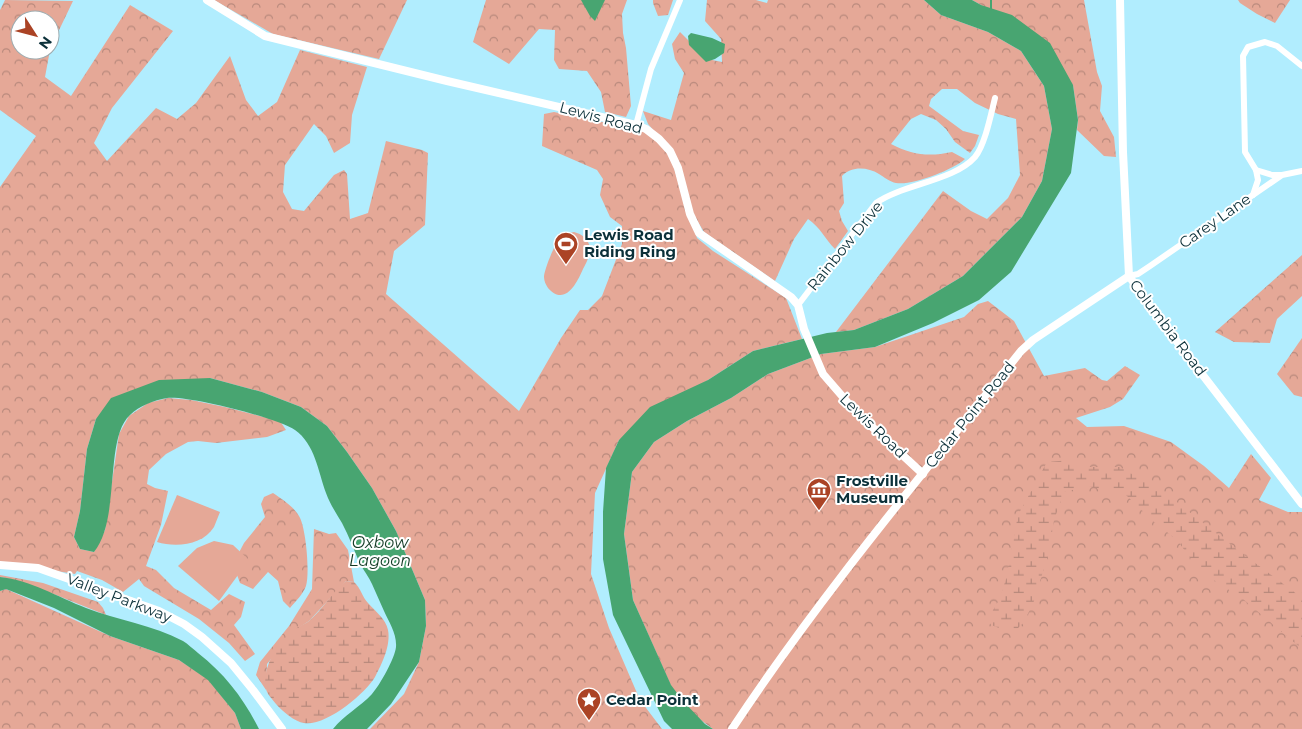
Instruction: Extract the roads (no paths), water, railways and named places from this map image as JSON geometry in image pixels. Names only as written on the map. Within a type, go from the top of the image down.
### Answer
[{"type":"street","name":"Lewis Road","points":[[207,0],[265,36],[636,125],[646,129],[670,151],[678,168],[690,214],[699,233],[791,297],[798,305],[804,329],[823,374],[856,412],[923,474]]},
{"type":"street","points":[[636,125],[651,69],[680,0]]},
{"type":"street","name":"Columbia Road","points":[[1120,0],[1123,152],[1129,276],[1158,318],[1302,504]]},
{"type":"street","points":[[1253,195],[1258,180],[1256,170],[1245,152],[1243,56],[1248,47],[1265,42],[1277,46],[1302,66]]},
{"type":"street","name":"Rainbow Drive","points":[[798,305],[876,203],[888,195],[945,175],[966,165],[976,156],[987,130],[995,98]]},
{"type":"street","points":[[1256,170],[1272,175],[1282,175]]},
{"type":"street","name":"Carey Lane","points":[[1129,276],[1138,274],[1282,175],[1302,171]]},
{"type":"street","name":"Cedar Point Road","points":[[732,729],[770,672],[1021,351],[1033,340],[1129,276]]},
{"type":"street","name":"Valley Parkway","points":[[0,565],[38,568],[143,605],[184,624],[202,637],[243,677],[282,729]]},
{"type":"water","points":[[581,0],[605,0],[595,21],[590,16]]},
{"type":"water","points":[[924,0],[972,0],[981,5],[1012,15],[1050,43],[1073,85],[1078,120],[1071,173],[1011,272],[979,300],[933,323],[875,347],[821,354],[768,374],[731,398],[687,421],[654,442],[632,472],[624,534],[633,600],[671,685],[683,701],[705,724],[713,729],[672,729],[664,721],[613,615],[603,559],[603,512],[606,468],[619,440],[650,407],[708,380],[753,351],[827,333],[854,330],[908,309],[963,276],[1022,217],[1042,181],[1052,129],[1044,86],[1021,51],[988,32],[941,15]]},
{"type":"water","points":[[691,33],[712,38],[725,44],[724,53],[706,62],[689,45],[688,36]]},
{"type":"water","name":"Oxbow Lagoon","points":[[210,378],[262,392],[301,407],[327,426],[372,488],[396,531],[425,600],[426,626],[419,662],[391,704],[367,729],[333,729],[375,690],[393,658],[396,647],[395,637],[371,581],[360,564],[345,528],[328,497],[315,458],[302,436],[295,430],[252,414],[193,400],[167,398],[147,404],[130,415],[122,426],[117,441],[107,520],[102,538],[94,552],[80,549],[74,537],[80,511],[87,449],[96,419],[111,398],[159,380]]},
{"type":"water","points":[[0,577],[33,585],[86,608],[160,631],[183,641],[208,661],[225,678],[247,707],[259,729],[241,729],[235,713],[208,680],[179,660],[110,636],[54,608],[6,589],[0,591]]},
{"type":"waterway","points":[[991,0],[991,10]]},
{"type":"place","name":"Lewis Road Riding Ring","points":[[566,265]]},
{"type":"place","name":"Frostville Museum","points":[[819,511]]},
{"type":"place","name":"Cedar Point","points":[[589,721]]}]
